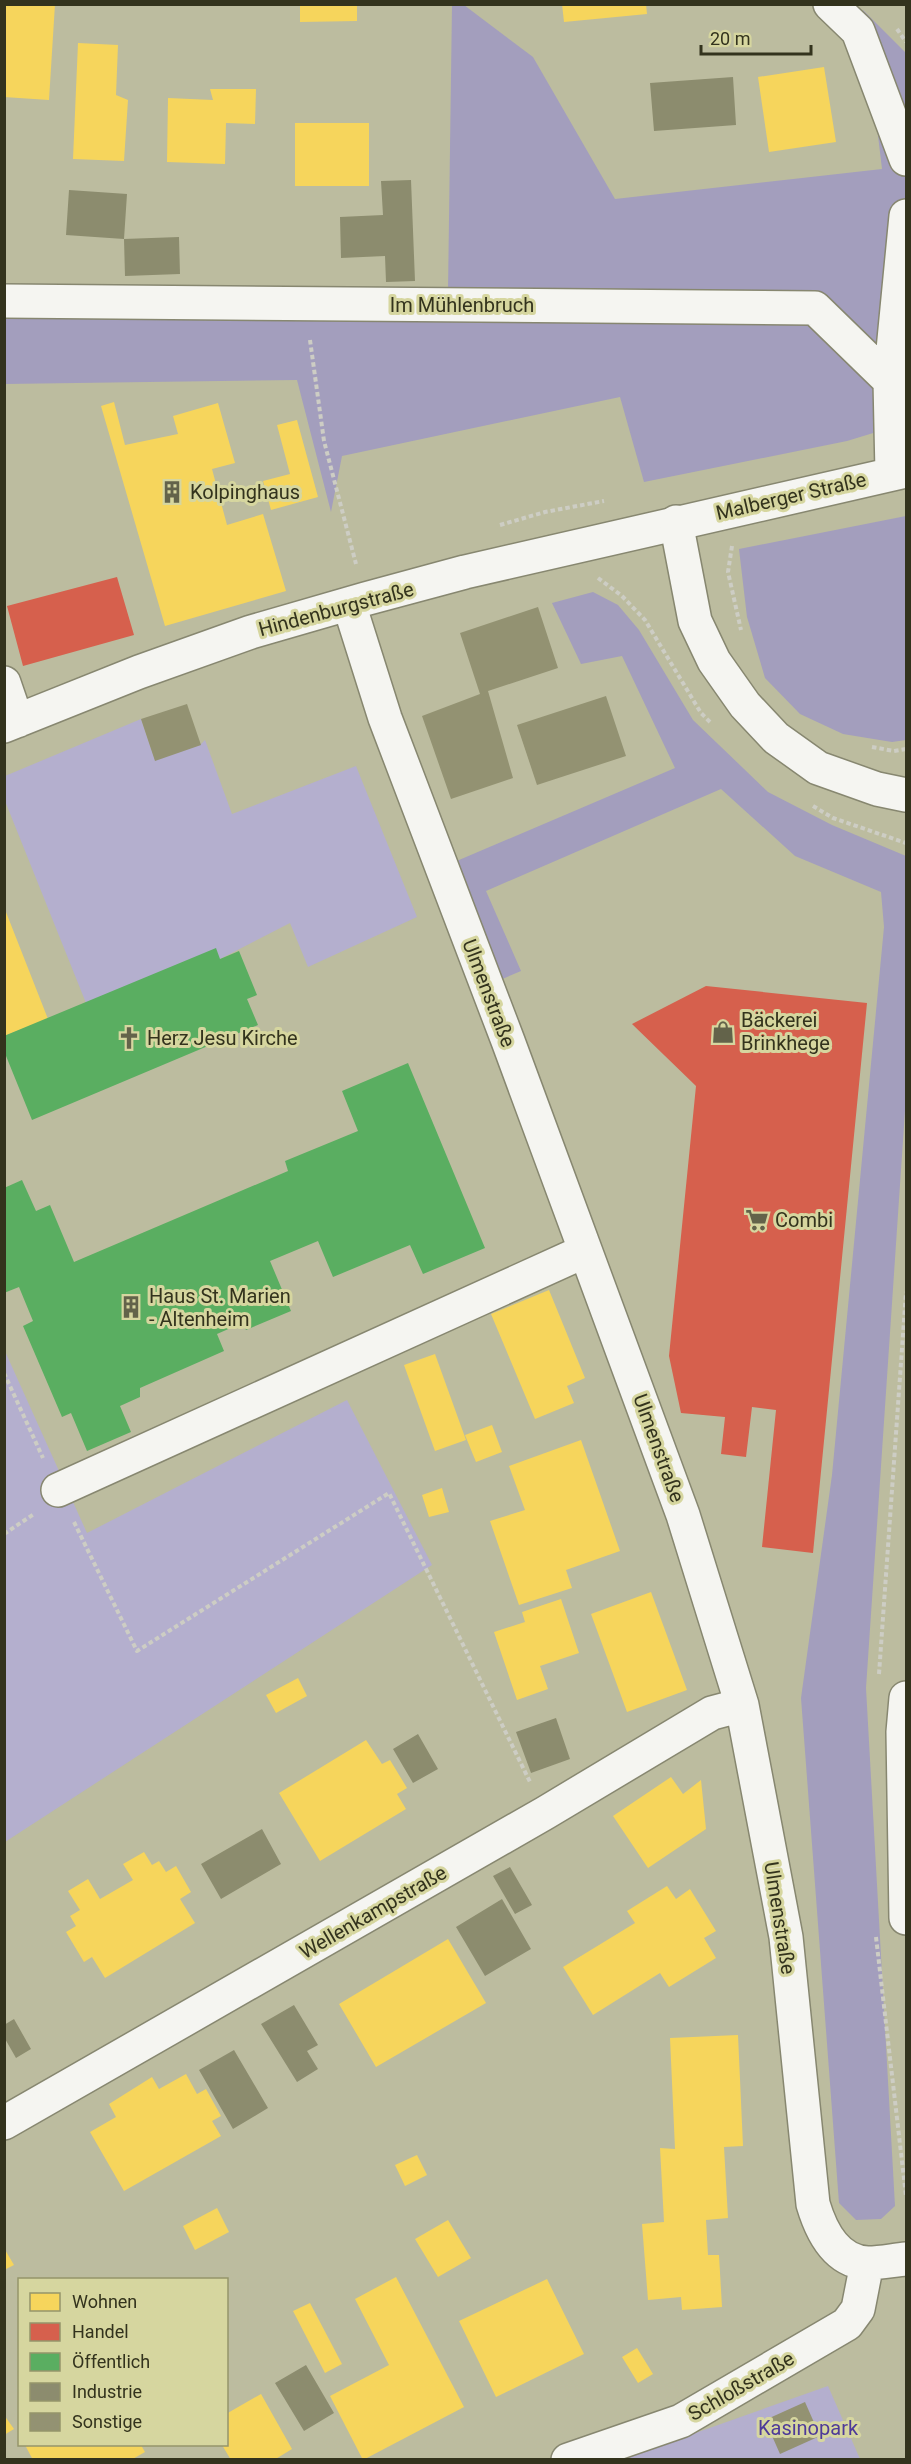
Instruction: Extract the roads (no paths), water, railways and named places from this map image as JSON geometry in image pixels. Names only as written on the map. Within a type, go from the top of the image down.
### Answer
[{"type":"street","points":[[830,4],[858,31],[906,159]]},
{"type":"street","points":[[899,472],[890,381],[906,216]]},
{"type":"street","name":"Im Mühlenbruch","points":[[4,301],[815,308],[890,381]]},
{"type":"street","name":"Malberger Straße","points":[[676,522],[899,472]]},
{"type":"street","points":[[676,522],[695,621],[714,661],[745,705],[776,738],[818,768],[877,789],[906,795]]},
{"type":"street","name":"Hindenburgstraße","points":[[11,723],[139,672],[250,632],[465,572],[676,522]]},
{"type":"street","name":"Ulmenstraße","points":[[357,602],[385,718],[508,1041],[683,1515],[742,1705],[786,1938],[813,2204],[820,2226],[832,2244],[848,2257],[867,2263]]},
{"type":"street","points":[[4,683],[11,723]]},
{"type":"street","points":[[58,1490],[585,1251]]},
{"type":"street","points":[[906,1698],[903,1732],[906,1918]]},
{"type":"street","name":"Wellenkampstraße","points":[[4,2123],[545,1813],[712,1713],[742,1705]]},
{"type":"street","points":[[867,2263],[906,2259]]},
{"type":"street","name":"Schloßstraße","points":[[568,2460],[681,2421],[847,2324],[858,2309],[867,2263]]},
{"type":"place","name":"Kolpinghaus","points":[[172,492]]},
{"type":"place","name":"Bäckerei Brinkhege","points":[[723,1032]]},
{"type":"place","name":"Herz Jesu Kirche","points":[[129,1038]]},
{"type":"place","name":"Combi","points":[[757,1220]]},
{"type":"place","name":"Haus St. Marien - Altenheim","points":[[131,1307]]},
{"type":"park label","name":"Kasinopark","points":[[808,2428]]}]
